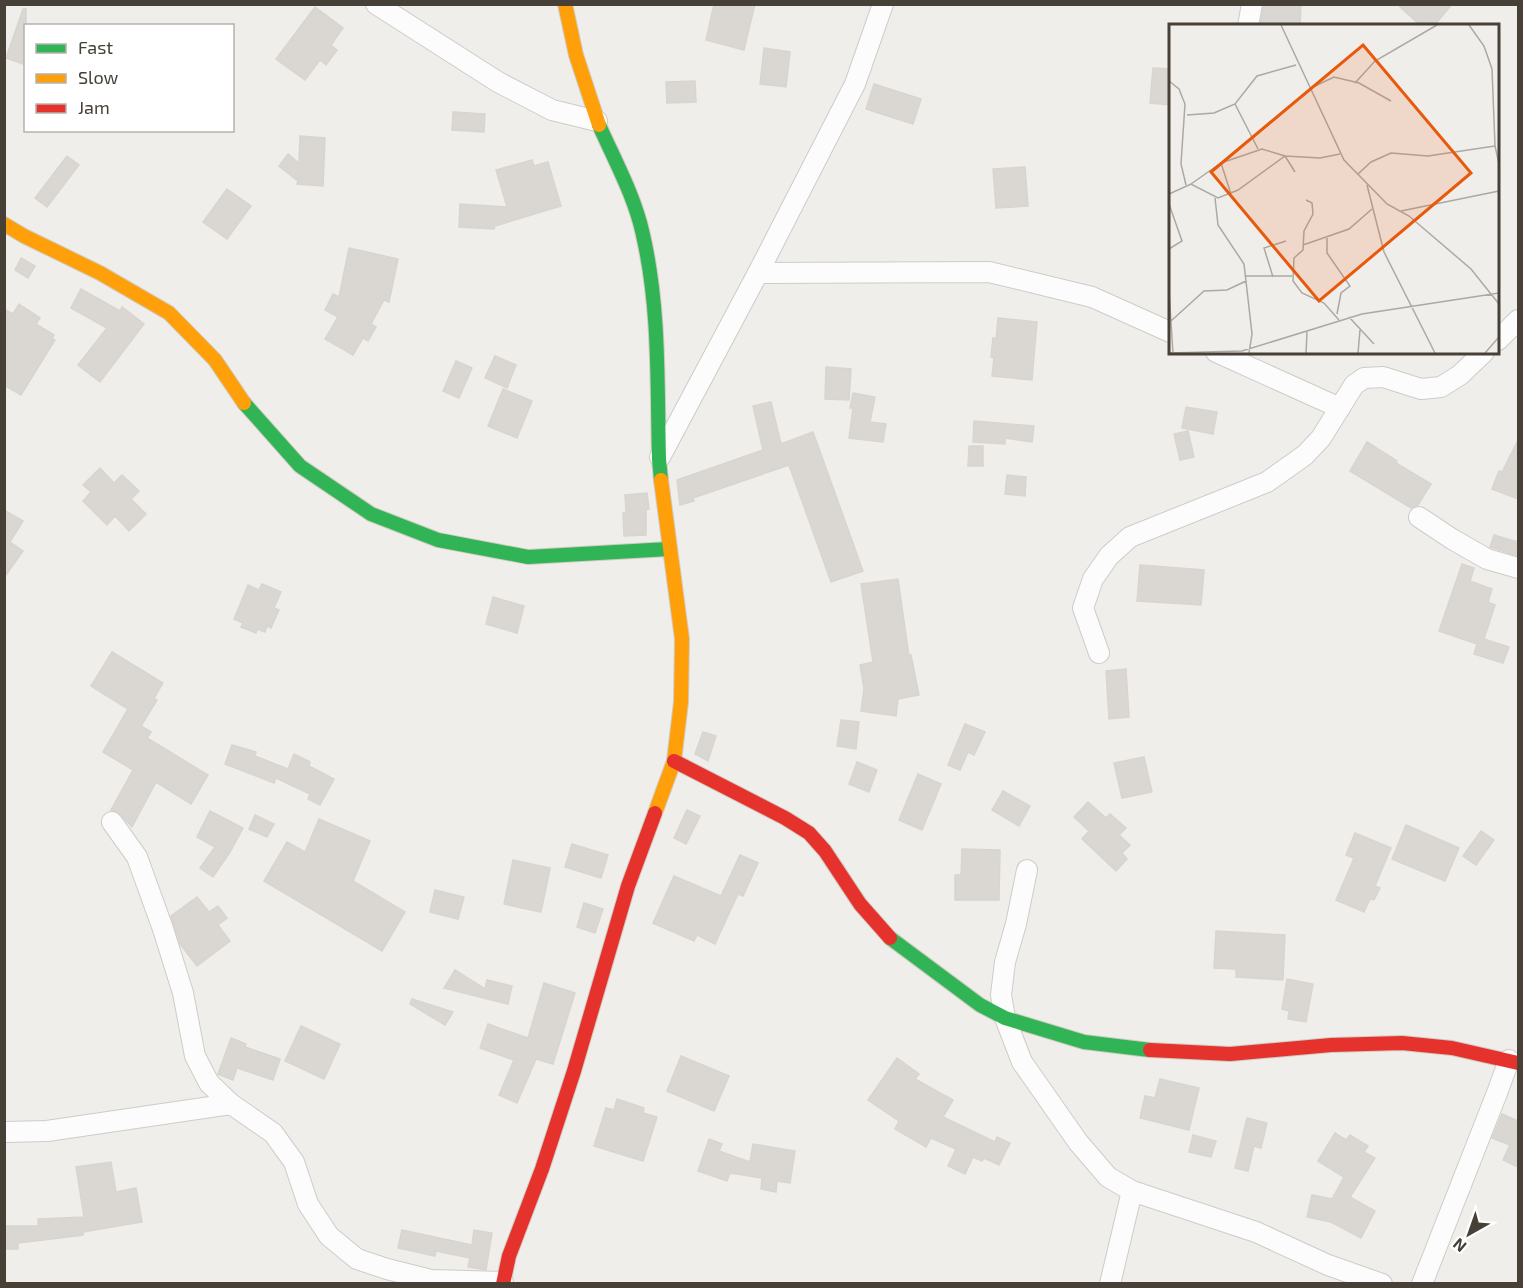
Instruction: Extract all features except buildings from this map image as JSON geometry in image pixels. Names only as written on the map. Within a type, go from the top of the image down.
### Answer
[{"type":"street","points":[[376,4],[498,82],[552,110],[597,121]]},
{"type":"street","points":[[112,822],[138,857],[183,993],[195,1056],[209,1083],[231,1104],[273,1133],[294,1162],[308,1204],[328,1236],[357,1259],[387,1269],[430,1280],[503,1283],[510,1256],[574,1071],[628,886],[674,761],[681,702],[682,639],[659,459],[655,306],[643,234],[625,181],[597,121],[576,55],[565,4]]},
{"type":"street","points":[[659,459],[855,84],[883,4]]},
{"type":"street","points":[[1248,24],[1251,4]]},
{"type":"street","points":[[4,224],[100,273],[169,313],[215,360],[247,407],[300,466],[371,514],[438,540],[528,557],[669,549]]},
{"type":"street","points":[[758,273],[989,272],[1092,297],[1168,327]]},
{"type":"street","points":[[1499,338],[1518,320]]},
{"type":"street","points":[[1220,354],[1340,408]]},
{"type":"street","points":[[1099,652],[1083,608],[1093,579],[1109,556],[1130,537],[1267,482],[1305,455],[1321,438],[1354,385],[1364,378],[1383,377],[1421,389],[1442,387],[1460,375],[1482,354]]},
{"type":"street","points":[[1419,517],[1488,559],[1518,568]]},
{"type":"street","points":[[674,761],[809,832],[825,851],[860,904],[891,939],[980,1005],[1005,1018],[1084,1042],[1131,1049],[1230,1054],[1331,1045],[1402,1043],[1452,1048],[1514,1061],[1422,1284]]},
{"type":"street","points":[[1027,870],[1016,924],[1005,962],[1001,995],[1005,1018],[1022,1062],[1077,1142],[1108,1177],[1132,1191],[1256,1232],[1328,1265],[1382,1284]]},
{"type":"street","points":[[4,1132],[46,1131],[231,1104]]},
{"type":"street","points":[[1110,1284],[1132,1191]]},
{"type":"traffic: fast","points":[[599,125],[635,207],[648,263],[657,347],[661,480]]},
{"type":"traffic: fast","points":[[244,403],[300,466],[371,514],[438,540],[528,557],[669,549]]},
{"type":"traffic: fast","points":[[890,938],[980,1005],[1005,1018],[1084,1042],[1150,1050]]},
{"type":"traffic: slow","points":[[565,4],[576,55],[599,125]]},
{"type":"traffic: slow","points":[[4,224],[100,273],[169,313],[215,360],[244,403]]},
{"type":"traffic: slow","points":[[655,813],[674,761],[681,702],[682,639],[661,480]]},
{"type":"traffic: jam","points":[[674,761],[785,818],[809,833],[825,851],[860,904],[890,938]]},
{"type":"traffic: jam","points":[[503,1284],[509,1256],[542,1169],[574,1071],[628,886],[655,813]]},
{"type":"traffic: jam","points":[[1150,1050],[1230,1054],[1331,1045],[1402,1043],[1452,1048],[1518,1063]]}]
